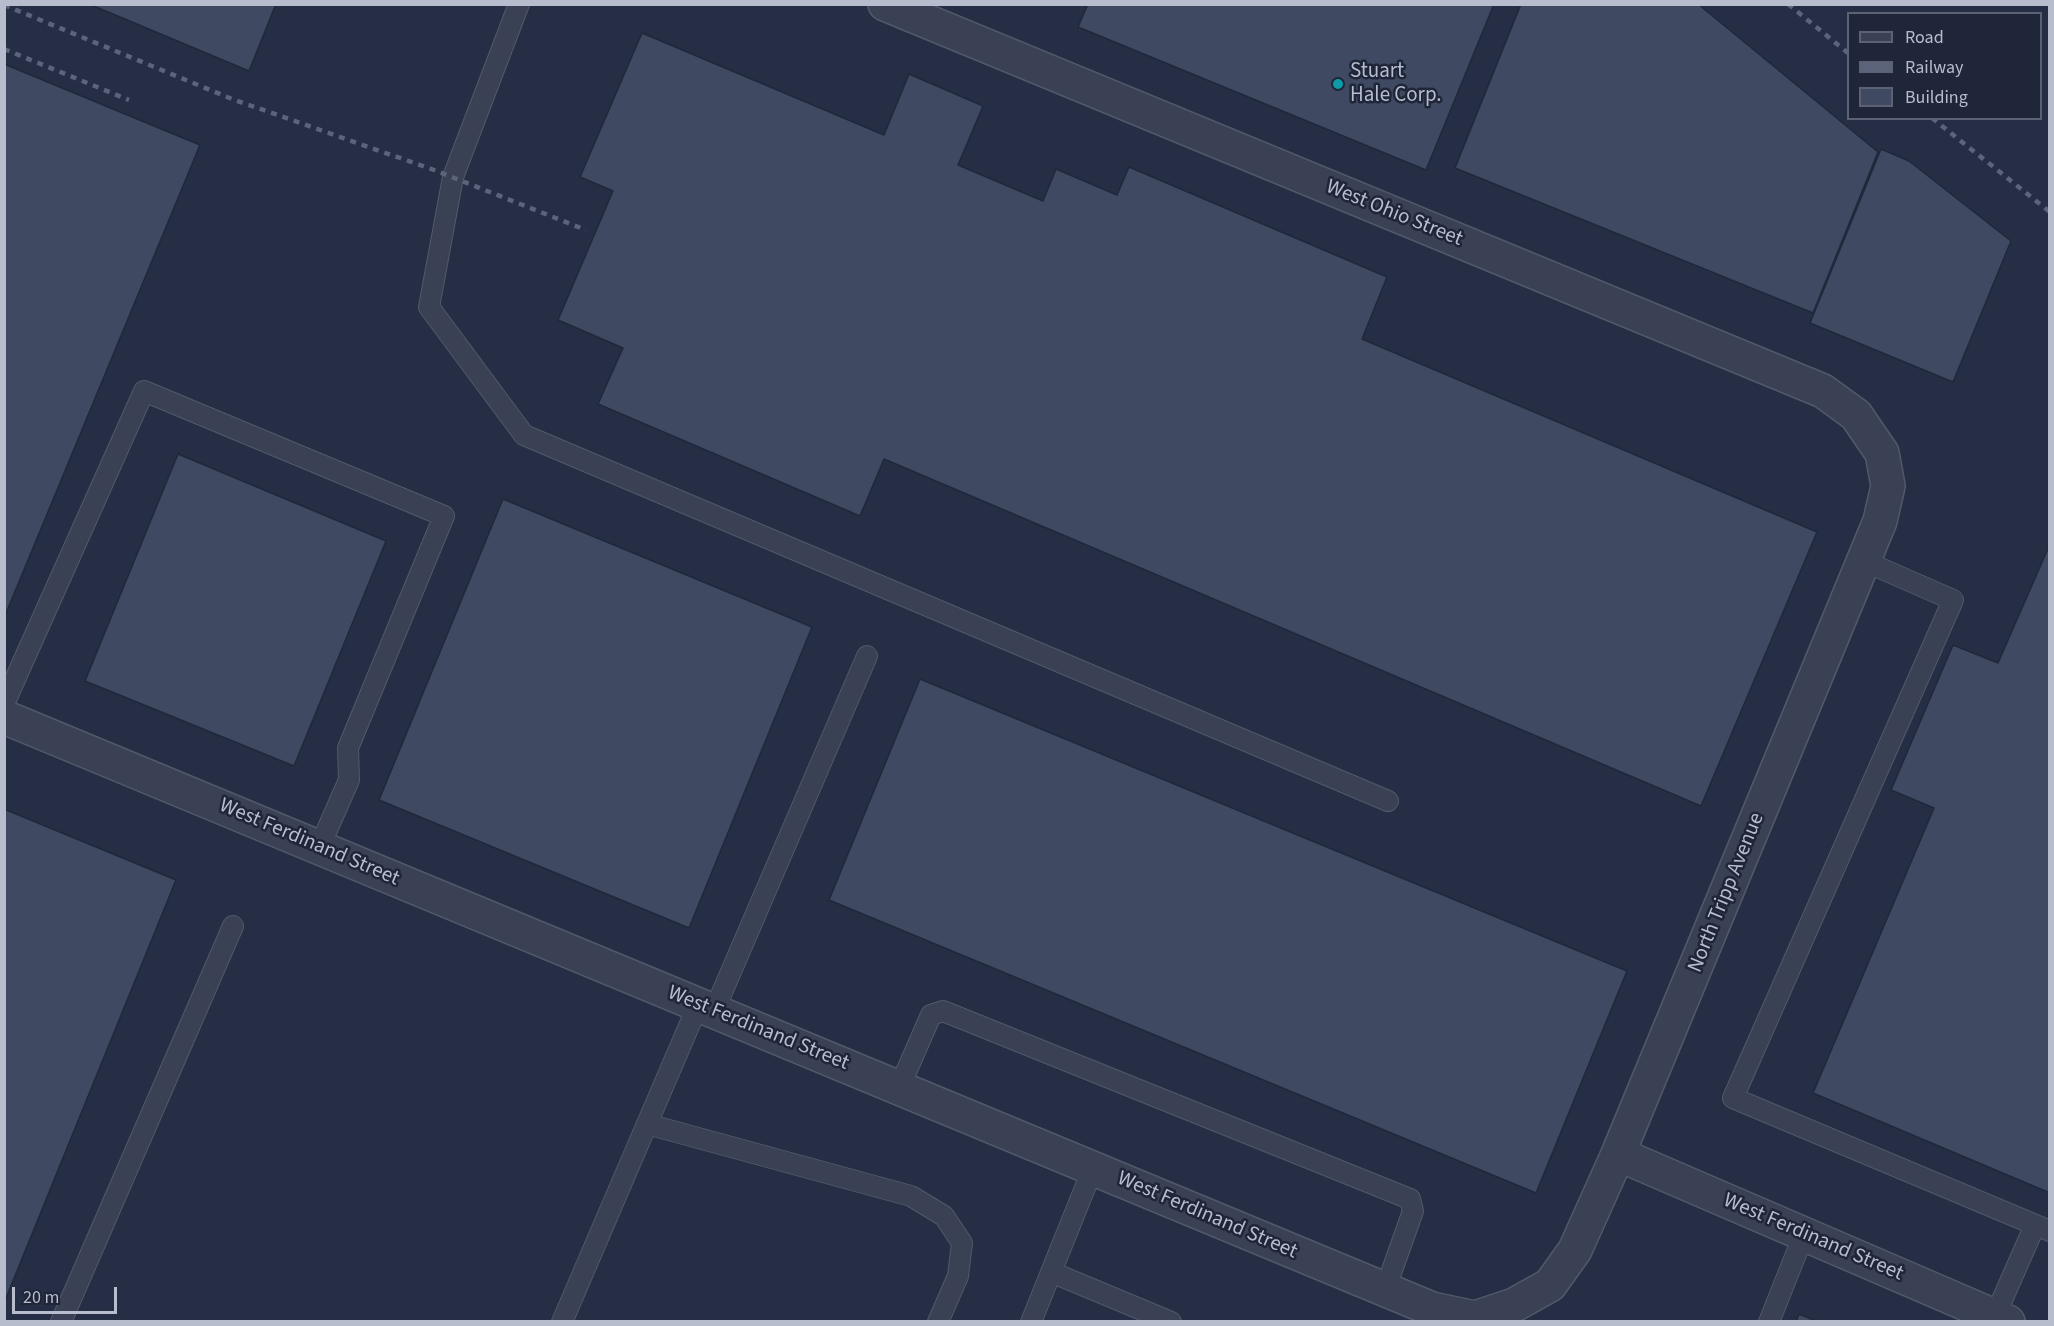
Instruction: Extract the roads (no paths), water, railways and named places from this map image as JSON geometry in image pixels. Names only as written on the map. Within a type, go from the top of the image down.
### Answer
[{"type":"street","name":"West Ohio Street","points":[[885,4],[1822,391],[1856,415],[1882,453]]},
{"type":"street","name":"North Tripp Avenue","points":[[1514,1305],[1550,1285],[1575,1251],[1618,1154],[1880,521],[1888,486],[1882,453]]},
{"type":"street","name":"West Ferdinand Street","points":[[4,717],[1385,1290],[1429,1315],[1475,1318],[1514,1305]]},
{"type":"street","name":"West Ferdinand Street","points":[[1618,1154],[2002,1319]]},
{"type":"lane","points":[[519,4],[453,177],[429,307],[524,435],[1388,801]]},
{"type":"lane","points":[[4,704],[144,391],[444,516],[348,748],[349,780],[320,848]]},
{"type":"lane","points":[[1864,561],[1953,600],[1733,1098],[2042,1228],[2002,1319]]},
{"type":"lane","points":[[562,1322],[647,1124],[706,1008],[867,656]]},
{"type":"lane","points":[[61,1322],[233,926]]},
{"type":"lane","points":[[899,1088],[931,1015],[943,1011],[1410,1199],[1413,1211],[1385,1290]]},
{"type":"lane","points":[[647,1124],[911,1196],[944,1216],[962,1243],[958,1276],[938,1322]]},
{"type":"lane","points":[[1031,1322],[1093,1168]]},
{"type":"lane","points":[[1769,1322],[1804,1234]]},
{"type":"lane","points":[[1051,1272],[1172,1322]]},
{"type":"railway","points":[[1788,4],[1847,52]]},
{"type":"railway","points":[[4,5],[232,99],[434,170],[586,230]]},
{"type":"railway","points":[[4,49],[129,100]]},
{"type":"railway","points":[[1935,120],[2050,212]]},
{"type":"place","name":"Stuart Hale Corp.","points":[[1338,84]]}]
